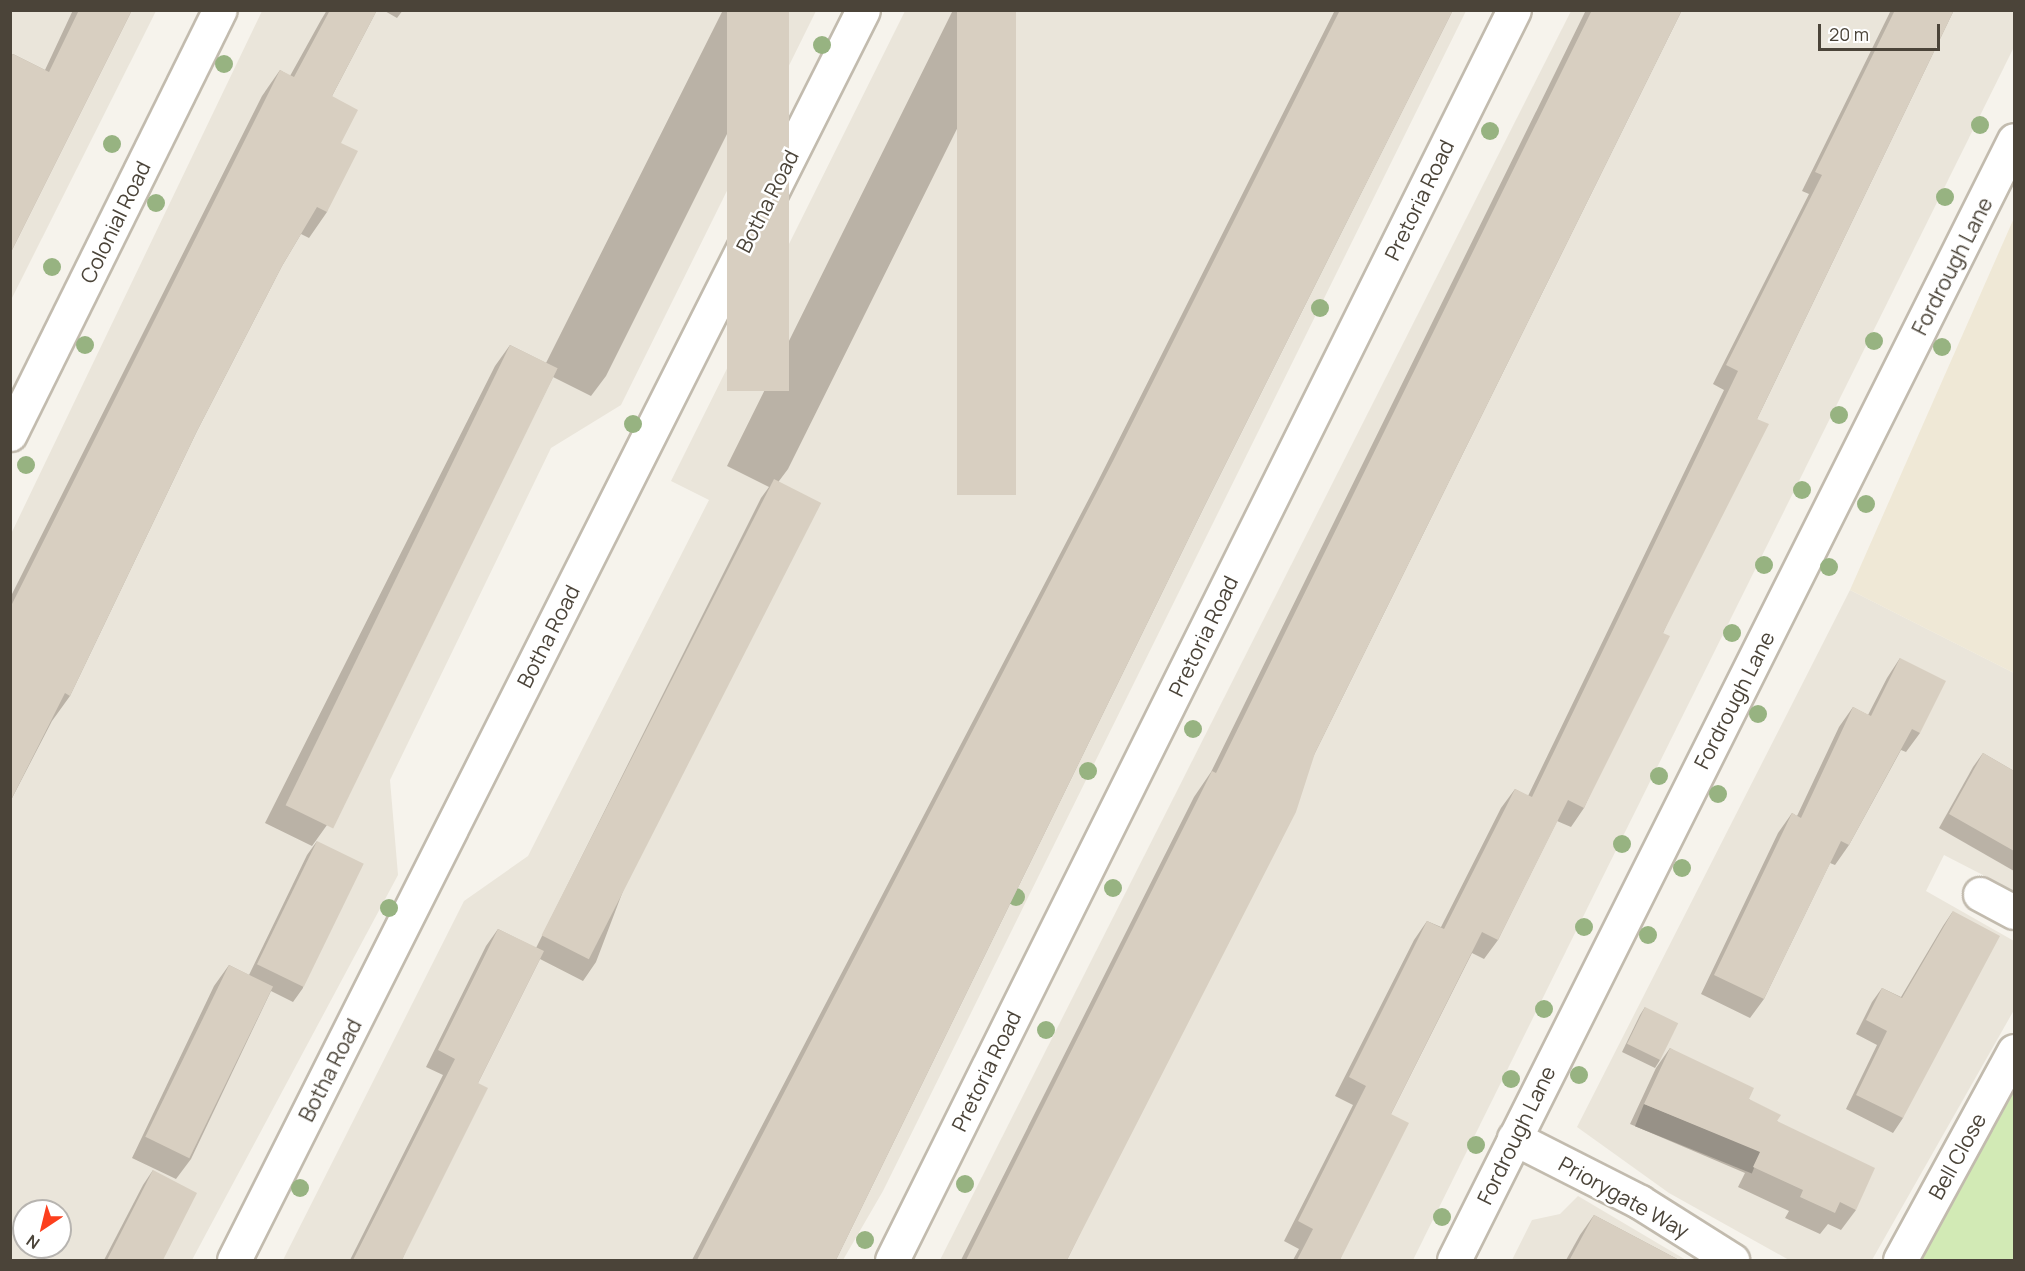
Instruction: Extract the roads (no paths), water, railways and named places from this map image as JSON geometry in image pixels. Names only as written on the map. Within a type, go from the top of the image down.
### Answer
[{"type":"street","name":"Colonial Road","points":[[10,434],[220,10]]},
{"type":"street","name":"Botha Road","points":[[234,1260],[862,10]]},
{"type":"street","name":"Pretoria Road","points":[[892,1260],[1514,10]]},
{"type":"street","name":"Fordrough Lane","points":[[1454,1260],[2014,140]]},
{"type":"street","points":[[1980,894],[2014,912]]},
{"type":"street","name":"Bell Close","points":[[1900,1260],[2014,1051]]},
{"type":"street","name":"Priorygate Way","points":[[1514,1138],[1640,1202],[1732,1260]]}]
